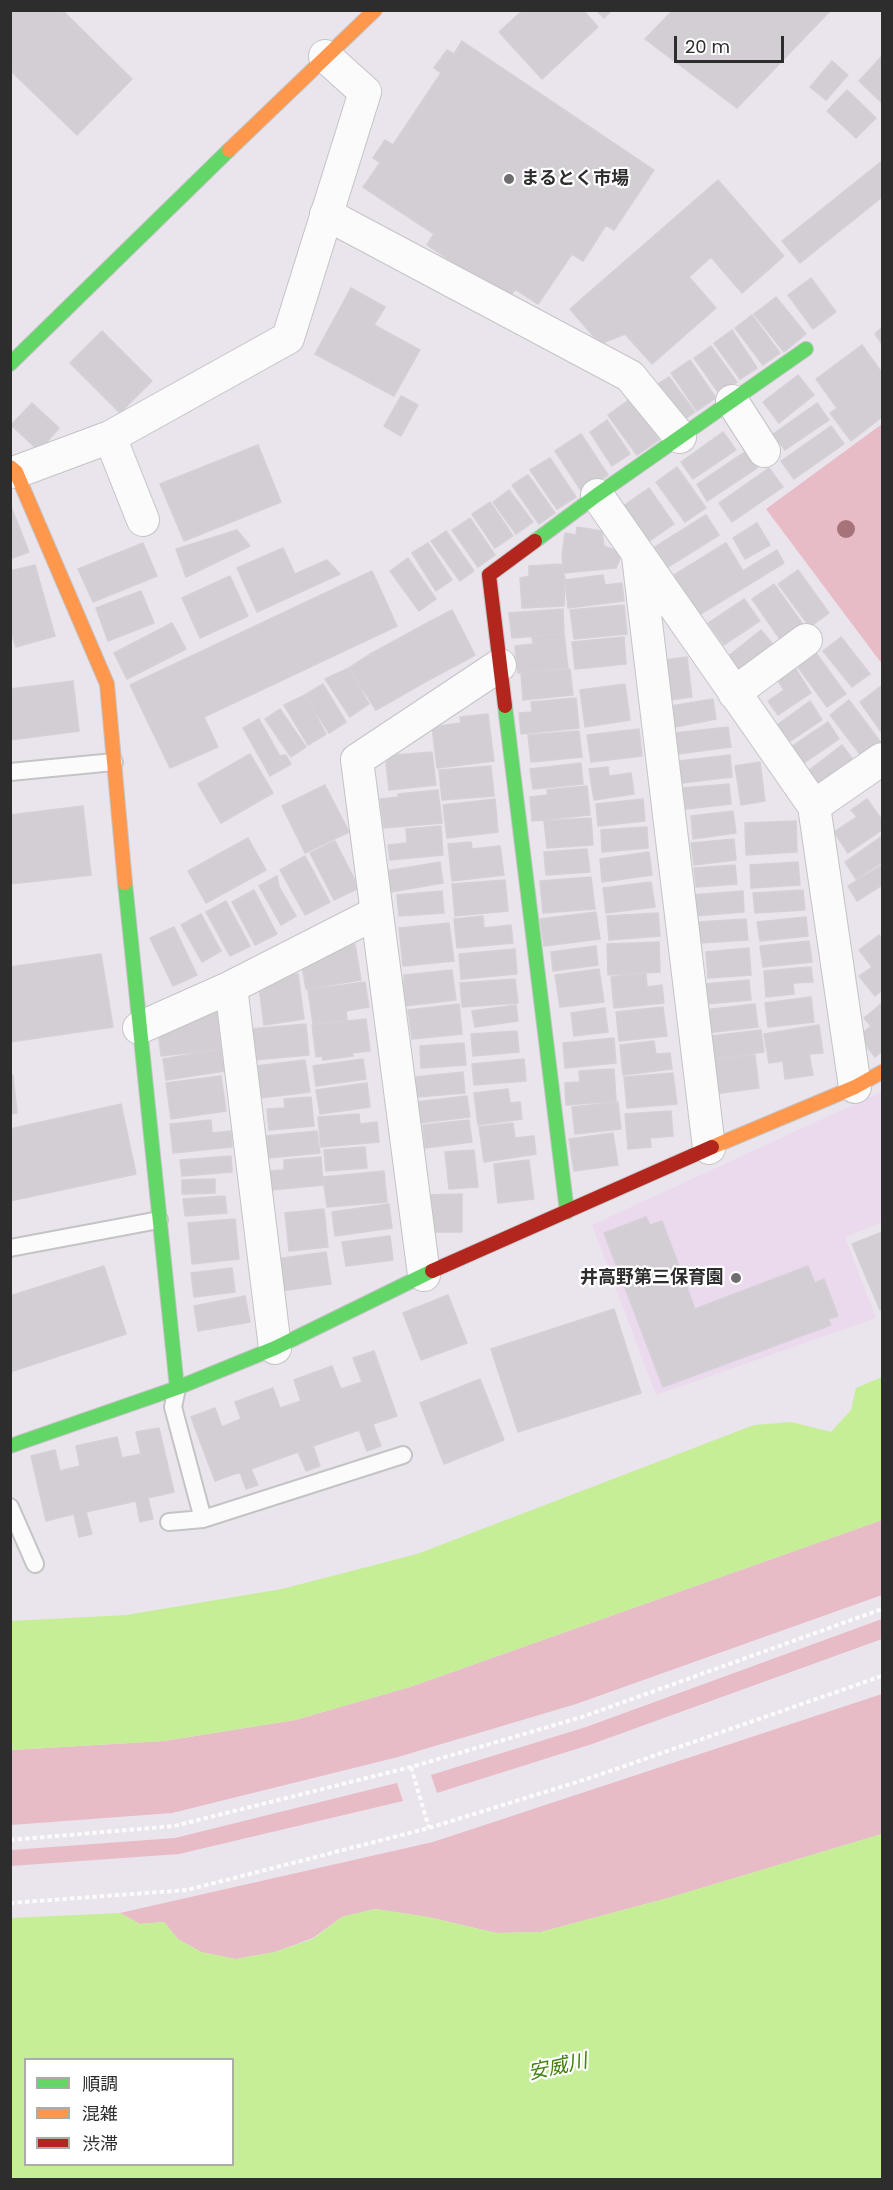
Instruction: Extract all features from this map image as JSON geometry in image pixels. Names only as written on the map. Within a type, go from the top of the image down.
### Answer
[{"type":"street","points":[[10,364],[375,10]]},
{"type":"street","points":[[177,1388],[139,1028],[107,684],[13,470],[110,437],[288,338],[365,92],[325,56]]},
{"type":"street","points":[[326,214],[630,376],[680,437]]},
{"type":"street","points":[[567,1212],[489,575],[597,495],[806,349]]},
{"type":"street","points":[[732,401],[764,451]]},
{"type":"street","points":[[110,437],[143,520]]},
{"type":"street","points":[[597,495],[814,806],[855,1087]]},
{"type":"street","points":[[637,552],[709,1148]]},
{"type":"street","points":[[734,693],[806,640]]},
{"type":"street","points":[[424,1275],[357,760],[500,665]]},
{"type":"street","points":[[814,806],[882,759]]},
{"type":"street","points":[[139,1028],[231,987],[376,913]]},
{"type":"street","points":[[231,987],[275,1348]]},
{"type":"street","points":[[10,1446],[177,1388],[275,1348],[424,1275],[709,1148],[855,1087],[882,1072]]},
{"type":"lane","points":[[10,772],[114,762]]},
{"type":"lane","points":[[10,1248],[159,1220]]},
{"type":"lane","points":[[177,1388],[173,1407],[203,1519]]},
{"type":"lane","points":[[169,1522],[203,1519],[403,1455]]},
{"type":"lane","points":[[10,1507],[35,1564]]},
{"type":"path","points":[[10,1840],[174,1826],[411,1767],[582,1717],[882,1609]]},
{"type":"path","points":[[10,1903],[187,1890],[429,1828],[593,1777],[882,1676]]},
{"type":"path","points":[[411,1767],[429,1828]]},
{"type":"shaded area","points":[[882,424],[882,664],[766,509]]},
{"type":"shaded area","name":"井高野第三保育園","points":[[881,1092],[882,1222],[845,1237],[876,1318],[656,1395],[592,1225]]},
{"type":"shaded area","points":[[882,1520],[882,1595],[576,1704],[398,1757],[172,1813],[11,1825],[11,1750],[164,1741],[295,1720],[410,1687]]},
{"type":"shaded area","points":[[882,1619],[882,1639],[592,1744],[437,1793],[431,1775],[586,1727]]},
{"type":"shaded area","points":[[882,1694],[882,1834],[668,1898],[541,1932],[496,1933],[428,1917],[375,1909],[342,1917],[313,1938],[275,1952],[235,1959],[201,1952],[178,1939],[164,1922],[140,1924],[120,1913],[433,1842]]},
{"type":"shaded area","points":[[397,1783],[403,1801],[179,1854],[11,1866],[11,1850],[175,1838]]},
{"type":"water","points":[[882,1377],[882,1520],[410,1687],[295,1720],[164,1741],[11,1750],[11,1621],[126,1615],[282,1589],[417,1554],[754,1425],[791,1422],[831,1432],[851,1410],[856,1388]]},
{"type":"water","name":"安威川","points":[[882,1834],[882,2179],[11,2179],[11,1918],[120,1913],[140,1924],[164,1922],[178,1939],[201,1952],[235,1959],[275,1952],[313,1939],[342,1917],[375,1909],[428,1917],[496,1933],[541,1932],[668,1898]]},
{"type":"building","points":[[10,10],[62,10],[132,79],[77,135],[10,70]]},
{"type":"building","points":[[523,10],[583,10],[598,27],[542,79],[499,32]]},
{"type":"building","points":[[596,10],[612,10],[604,18]]},
{"type":"building","points":[[673,10],[831,10],[737,108],[645,39]]},
{"type":"building","name":"まるとく市場","points":[[462,41],[654,170],[614,230],[606,225],[583,261],[572,254],[538,304],[515,289],[508,300],[427,245],[434,234],[363,187],[380,163],[373,158],[385,140],[393,145],[441,73],[434,68],[447,50],[454,54]]},
{"type":"building","points":[[882,56],[882,103],[859,81]]},
{"type":"building","points":[[832,61],[848,75],[826,100],[810,87]]},
{"type":"building","points":[[847,90],[876,118],[856,138],[827,111]]},
{"type":"building","points":[[882,161],[882,197],[800,263],[782,241]]},
{"type":"building","points":[[718,180],[784,256],[742,293],[711,257],[689,277],[716,308],[652,364],[625,334],[600,344],[570,309]]},
{"type":"building","points":[[811,278],[836,312],[813,329],[788,295]]},
{"type":"building","points":[[351,288],[385,307],[374,325],[420,350],[394,396],[315,354]]},
{"type":"building","points":[[776,297],[806,334],[784,352],[754,314]]},
{"type":"building","points":[[752,315],[780,353],[763,365],[735,328]]},
{"type":"building","points":[[882,327],[882,344],[875,334]]},
{"type":"building","points":[[732,330],[757,368],[740,379],[714,343]]},
{"type":"building","points":[[102,331],[152,381],[120,413],[70,363]]},
{"type":"building","points":[[862,345],[882,373],[882,417],[851,441],[830,413],[837,408],[816,379]]},
{"type":"building","points":[[711,346],[737,382],[720,395],[694,358]]},
{"type":"building","points":[[690,360],[716,398],[697,411],[671,373]]},
{"type":"building","points":[[798,375],[814,395],[779,423],[763,402]]},
{"type":"building","points":[[669,377],[695,412],[681,422],[655,386]]},
{"type":"building","points":[[401,396],[418,405],[401,436],[384,426]]},
{"type":"building","points":[[630,399],[659,440],[637,455],[608,415]]},
{"type":"building","points":[[32,403],[59,428],[39,451],[11,425]]},
{"type":"building","points":[[817,403],[829,420],[785,450],[773,434]]},
{"type":"building","points":[[607,420],[630,454],[612,466],[590,432]]},
{"type":"building","points":[[831,426],[844,444],[794,479],[781,461]]},
{"type":"building","points":[[723,432],[736,450],[693,479],[681,462]]},
{"type":"building","points":[[581,434],[608,475],[582,492],[555,451]]},
{"type":"building","points":[[258,445],[281,502],[184,541],[160,484]]},
{"type":"building","points":[[746,451],[757,468],[707,501],[697,484]]},
{"type":"building","points":[[550,458],[576,497],[557,509],[530,470]]},
{"type":"building","points":[[677,467],[706,508],[685,522],[656,482]]},
{"type":"building","points":[[769,468],[783,487],[732,522],[719,503]]},
{"type":"building","points":[[528,475],[555,513],[539,524],[512,485]]},
{"type":"building","points":[[649,488],[674,524],[648,542],[623,506]]},
{"type":"building","points":[[509,490],[533,522],[516,534],[493,502]]},
{"type":"building","points":[[490,502],[513,536],[495,548],[472,514]]},
{"type":"building","points":[[10,504],[29,552],[10,559]]},
{"type":"building","points":[[706,515],[719,535],[668,567],[655,547]]},
{"type":"building","points":[[470,518],[495,555],[478,567],[452,530]]},
{"type":"building","points":[[757,523],[770,545],[745,559],[733,538]]},
{"type":"building","points":[[577,527],[602,531],[604,546],[622,553],[616,568],[564,573],[562,555],[565,533],[576,535]]},
{"type":"building","points":[[237,530],[250,546],[186,577],[176,549]]},
{"type":"building","points":[[446,531],[474,571],[460,581],[431,541]]},
{"type":"building","points":[[143,543],[157,576],[93,602],[78,569]]},
{"type":"building","points":[[428,543],[452,580],[436,591],[412,553]]},
{"type":"building","points":[[726,543],[743,571],[777,550],[784,563],[699,615],[674,575]]},
{"type":"building","points":[[283,548],[295,574],[327,560],[340,574],[257,612],[237,568]]},
{"type":"building","points":[[408,558],[436,599],[419,611],[390,571]]},
{"type":"building","points":[[562,564],[565,580],[564,606],[522,608],[520,578],[529,576],[529,566]]},
{"type":"building","points":[[35,565],[55,636],[16,647],[10,628],[10,571]]},
{"type":"building","points":[[798,570],[829,613],[810,627],[778,584]]},
{"type":"building","points":[[372,571],[397,626],[204,717],[218,747],[170,768],[130,685]]},
{"type":"building","points":[[603,575],[605,585],[622,583],[624,601],[568,608],[565,580]]},
{"type":"building","points":[[230,576],[248,616],[200,638],[182,598]]},
{"type":"building","points":[[774,584],[804,626],[782,642],[752,599]]},
{"type":"building","points":[[141,591],[154,623],[108,641],[96,608]]},
{"type":"building","points":[[744,599],[760,621],[724,645],[708,623]]},
{"type":"building","points":[[624,605],[627,634],[574,639],[570,610]]},
{"type":"building","points":[[563,609],[564,634],[512,638],[509,613]]},
{"type":"building","points":[[452,610],[475,655],[451,668],[427,623]]},
{"type":"building","points":[[172,623],[186,649],[127,679],[114,653]]},
{"type":"building","points":[[427,623],[451,668],[423,683],[398,639]]},
{"type":"building","points":[[761,630],[777,649],[742,676],[727,657]]},
{"type":"building","points":[[564,634],[568,668],[518,673],[515,646],[533,644],[532,636]]},
{"type":"building","points":[[624,637],[626,664],[575,669],[572,642]]},
{"type":"building","points":[[841,637],[870,674],[852,687],[823,651]]},
{"type":"building","points":[[398,639],[423,683],[399,697],[372,653]]},
{"type":"building","points":[[372,653],[399,697],[376,710],[349,668]]},
{"type":"building","points":[[816,653],[846,694],[827,707],[798,667]]},
{"type":"building","points":[[687,657],[692,697],[669,700],[664,660]]},
{"type":"building","points":[[349,668],[369,704],[350,717],[325,679]]},
{"type":"building","points":[[795,668],[811,693],[778,715],[768,701],[784,690],[777,679]]},
{"type":"building","points":[[570,669],[573,695],[523,700],[521,673]]},
{"type":"building","points":[[73,681],[79,731],[10,740],[10,689]]},
{"type":"building","points":[[323,684],[346,722],[329,733],[305,695]]},
{"type":"building","points":[[625,684],[630,720],[585,727],[580,690]]},
{"type":"building","points":[[881,686],[882,688],[882,733],[860,702]]},
{"type":"building","points":[[305,695],[326,734],[308,745],[284,705]]},
{"type":"building","points":[[576,698],[579,728],[521,734],[519,713],[532,712],[531,702]]},
{"type":"building","points":[[713,699],[716,719],[675,727],[671,706]]},
{"type":"building","points":[[849,700],[882,744],[863,758],[830,715]]},
{"type":"building","points":[[810,701],[822,720],[789,742],[777,725]]},
{"type":"building","points":[[280,709],[306,747],[291,757],[265,719]]},
{"type":"building","points":[[488,714],[494,761],[437,768],[432,727],[461,723],[460,717]]},
{"type":"building","points":[[259,719],[280,756],[286,755],[291,764],[270,776],[243,728]]},
{"type":"building","points":[[828,722],[839,739],[804,763],[792,746]]},
{"type":"building","points":[[728,727],[731,747],[677,754],[674,733]]},
{"type":"building","points":[[639,729],[642,756],[591,762],[587,735]]},
{"type":"building","points":[[579,731],[582,757],[531,762],[528,735]]},
{"type":"building","points":[[842,745],[857,765],[824,791],[808,771]]},
{"type":"building","points":[[432,752],[436,785],[389,790],[386,763],[393,755]]},
{"type":"building","points":[[250,754],[273,793],[221,823],[198,784]]},
{"type":"building","points":[[730,755],[732,777],[682,783],[679,761]]},
{"type":"building","points":[[760,762],[765,801],[741,805],[735,766]]},
{"type":"building","points":[[581,763],[583,784],[533,789],[530,769]]},
{"type":"building","points":[[491,766],[494,796],[442,800],[439,770]]},
{"type":"building","points":[[608,767],[609,776],[631,773],[634,794],[594,800],[589,769]]},
{"type":"building","points":[[729,784],[731,804],[686,809],[683,788]]},
{"type":"building","points":[[325,785],[349,832],[305,853],[282,806]]},
{"type":"building","points":[[587,786],[590,815],[532,821],[530,797],[548,795],[547,790]]},
{"type":"building","points":[[438,790],[442,823],[384,828],[380,799],[398,797],[398,794]]},
{"type":"building","points":[[495,799],[498,832],[447,838],[443,805]]},
{"type":"building","points":[[643,799],[645,821],[598,826],[596,804]]},
{"type":"building","points":[[867,799],[882,820],[882,830],[848,853],[834,832],[857,817],[851,810]]},
{"type":"building","points":[[83,806],[91,875],[10,884],[10,815]]},
{"type":"building","points":[[733,811],[736,833],[693,839],[691,816]]},
{"type":"building","points":[[591,818],[593,845],[547,848],[544,821]]},
{"type":"building","points":[[796,821],[797,852],[746,855],[745,823]]},
{"type":"building","points":[[441,826],[443,855],[390,860],[388,845],[407,843],[406,829]]},
{"type":"building","points":[[647,827],[648,848],[602,852],[601,830]]},
{"type":"building","points":[[882,836],[882,862],[856,879],[845,862]]},
{"type":"building","points":[[248,838],[266,870],[206,903],[188,871]]},
{"type":"building","points":[[734,839],[736,860],[694,865],[691,843]]},
{"type":"building","points":[[335,841],[359,888],[334,900],[310,853]]},
{"type":"building","points":[[471,842],[472,849],[500,846],[504,875],[452,881],[448,844]]},
{"type":"building","points":[[587,849],[590,872],[546,875],[544,852]]},
{"type":"building","points":[[649,852],[652,875],[602,882],[600,859]]},
{"type":"building","points":[[305,856],[330,902],[305,915],[280,870]]},
{"type":"building","points":[[440,862],[443,883],[390,892],[386,871]]},
{"type":"building","points":[[798,862],[800,885],[751,888],[750,865]]},
{"type":"building","points":[[735,865],[737,884],[696,887],[694,868]]},
{"type":"building","points":[[882,865],[882,885],[857,901],[848,886]]},
{"type":"building","points":[[277,876],[279,887],[296,916],[281,925],[259,886]]},
{"type":"building","points":[[591,877],[595,909],[543,913],[540,881]]},
{"type":"building","points":[[505,880],[508,911],[455,916],[452,884]]},
{"type":"building","points":[[651,882],[655,907],[606,913],[603,888]]},
{"type":"building","points":[[254,890],[277,934],[255,945],[232,902]]},
{"type":"building","points":[[803,890],[805,910],[755,913],[753,893]]},
{"type":"building","points":[[442,891],[444,913],[399,916],[397,895]]},
{"type":"building","points":[[743,891],[744,912],[693,916],[691,895]]},
{"type":"building","points":[[226,901],[250,946],[230,956],[206,912]]},
{"type":"building","points":[[596,912],[600,939],[544,946],[540,919]]},
{"type":"building","points":[[658,913],[660,936],[609,940],[607,916]]},
{"type":"building","points":[[201,914],[221,951],[202,962],[181,925]]},
{"type":"building","points":[[483,916],[484,928],[511,925],[513,943],[457,948],[454,919]]},
{"type":"building","points":[[806,917],[808,936],[760,941],[757,922]]},
{"type":"building","points":[[746,919],[748,940],[700,943],[698,922]]},
{"type":"building","points":[[449,923],[454,961],[403,966],[399,928]]},
{"type":"building","points":[[174,927],[197,975],[173,986],[150,938]]},
{"type":"building","points":[[879,935],[882,939],[882,990],[875,996],[859,976],[872,967],[859,950]]},
{"type":"building","points":[[809,941],[812,962],[763,967],[760,946]]},
{"type":"building","points":[[659,942],[660,972],[608,975],[607,944]]},
{"type":"building","points":[[355,944],[361,980],[306,989],[300,954]]},
{"type":"building","points":[[596,946],[598,965],[553,971],[551,952]]},
{"type":"building","points":[[749,948],[751,975],[708,978],[706,952]]},
{"type":"building","points":[[515,949],[517,974],[461,979],[459,954]]},
{"type":"building","points":[[101,954],[113,1027],[10,1042],[10,967]]},
{"type":"building","points":[[811,967],[813,982],[793,983],[794,994],[766,997],[764,971]]},
{"type":"building","points":[[599,969],[604,1002],[560,1007],[555,975]]},
{"type":"building","points":[[452,970],[456,1000],[404,1006],[404,975]]},
{"type":"building","points":[[646,973],[647,987],[662,985],[664,1003],[614,1008],[611,977]]},
{"type":"building","points":[[298,974],[304,1019],[264,1025],[258,980]]},
{"type":"building","points":[[515,979],[518,1003],[462,1007],[460,983]]},
{"type":"building","points":[[749,980],[751,1000],[706,1004],[705,984]]},
{"type":"building","points":[[365,982],[369,1007],[346,1011],[347,1020],[313,1024],[308,990]]},
{"type":"building","points":[[811,997],[814,1022],[768,1027],[765,1003]]},
{"type":"building","points":[[882,1003],[882,1051],[875,1057],[859,1036],[871,1026],[864,1018]]},
{"type":"building","points":[[459,1004],[462,1034],[412,1039],[408,1010]]},
{"type":"building","points":[[755,1004],[758,1027],[706,1033],[704,1010]]},
{"type":"building","points":[[516,1005],[518,1021],[475,1027],[472,1011]]},
{"type":"building","points":[[663,1007],[667,1036],[619,1041],[616,1012]]},
{"type":"building","points":[[605,1008],[608,1032],[574,1036],[571,1013]]},
{"type":"building","points":[[217,1009],[221,1049],[161,1056],[157,1022]]},
{"type":"building","points":[[366,1019],[370,1051],[323,1060],[322,1056],[316,1057],[312,1025]]},
{"type":"building","points":[[306,1024],[309,1055],[253,1060],[250,1029]]},
{"type":"building","points":[[819,1025],[823,1053],[809,1054],[813,1075],[785,1079],[783,1061],[769,1063],[764,1034]]},
{"type":"building","points":[[761,1030],[764,1052],[714,1059],[711,1036]]},
{"type":"building","points":[[517,1031],[519,1052],[473,1056],[471,1034]]},
{"type":"building","points":[[614,1038],[616,1063],[565,1068],[563,1043]]},
{"type":"building","points":[[654,1041],[656,1054],[670,1053],[672,1069],[623,1075],[620,1045]]},
{"type":"building","points":[[464,1043],[466,1065],[421,1068],[420,1046]]},
{"type":"building","points":[[221,1049],[225,1071],[166,1080],[163,1059]]},
{"type":"building","points":[[755,1055],[759,1088],[714,1094],[710,1060]]},
{"type":"building","points":[[363,1059],[366,1079],[316,1086],[313,1066]]},
{"type":"building","points":[[524,1059],[526,1081],[474,1085],[472,1064]]},
{"type":"building","points":[[305,1060],[310,1092],[260,1098],[256,1066]]},
{"type":"building","points":[[614,1069],[616,1101],[566,1105],[565,1083],[580,1082],[579,1071]]},
{"type":"building","points":[[463,1072],[465,1093],[417,1097],[415,1077]]},
{"type":"building","points":[[673,1073],[677,1104],[627,1108],[624,1077]]},
{"type":"building","points":[[10,1075],[13,1075],[17,1113],[10,1114]]},
{"type":"building","points":[[221,1076],[226,1111],[171,1119],[166,1083]]},
{"type":"building","points":[[367,1083],[370,1107],[320,1114],[316,1090]]},
{"type":"building","points":[[508,1089],[510,1103],[520,1102],[522,1119],[478,1125],[474,1093]]},
{"type":"building","points":[[467,1096],[470,1117],[419,1123],[416,1102]]},
{"type":"building","points":[[311,1097],[314,1126],[269,1130],[267,1109],[285,1108],[284,1099]]},
{"type":"building","points":[[618,1102],[621,1129],[575,1134],[572,1107]]},
{"type":"building","points":[[121,1104],[136,1174],[10,1201],[10,1129]]},
{"type":"building","points":[[671,1111],[673,1136],[650,1138],[651,1147],[628,1149],[625,1114]]},
{"type":"building","points":[[359,1114],[360,1124],[377,1122],[379,1142],[321,1147],[318,1117]]},
{"type":"building","points":[[211,1120],[212,1133],[231,1131],[232,1147],[173,1153],[170,1124]]},
{"type":"building","points":[[469,1120],[472,1142],[425,1148],[423,1125]]},
{"type":"building","points":[[513,1123],[515,1138],[534,1136],[536,1154],[484,1162],[479,1127]]},
{"type":"building","points":[[317,1131],[320,1153],[269,1158],[266,1136]]},
{"type":"building","points":[[613,1133],[618,1165],[574,1171],[569,1139]]},
{"type":"building","points":[[365,1147],[367,1168],[326,1171],[324,1150]]},
{"type":"building","points":[[474,1150],[478,1187],[449,1189],[445,1152]]},
{"type":"building","points":[[231,1156],[232,1172],[182,1176],[180,1160]]},
{"type":"building","points":[[321,1157],[323,1185],[271,1190],[269,1171],[284,1170],[284,1160]]},
{"type":"building","points":[[529,1160],[534,1199],[498,1203],[494,1164]]},
{"type":"building","points":[[384,1171],[387,1202],[327,1207],[323,1177]]},
{"type":"building","points":[[215,1179],[215,1193],[182,1194],[182,1180]]},
{"type":"building","points":[[462,1194],[462,1232],[427,1232],[427,1195]]},
{"type":"building","points":[[225,1196],[227,1213],[185,1216],[183,1199]]},
{"type":"building","points":[[389,1204],[392,1228],[335,1236],[332,1212]]},
{"type":"building","points":[[324,1209],[328,1247],[289,1251],[285,1213]]},
{"type":"building","points":[[646,1217],[650,1225],[662,1221],[695,1309],[808,1266],[815,1283],[824,1279],[838,1316],[828,1319],[831,1325],[663,1387],[604,1233]]},
{"type":"building","points":[[235,1219],[239,1259],[192,1264],[188,1223]]},
{"type":"building","points":[[882,1232],[882,1309],[880,1310],[852,1244]]},
{"type":"building","points":[[390,1236],[393,1260],[346,1266],[342,1242]]},
{"type":"building","points":[[326,1252],[331,1284],[280,1291],[276,1259]]},
{"type":"building","points":[[104,1266],[126,1334],[10,1372],[10,1296]]},
{"type":"building","points":[[232,1268],[235,1292],[194,1297],[191,1273]]},
{"type":"building","points":[[448,1295],[467,1343],[421,1360],[403,1313]]},
{"type":"building","points":[[245,1296],[250,1322],[198,1331],[194,1306]]},
{"type":"building","points":[[614,1309],[641,1393],[518,1432],[491,1349]]},
{"type":"building","points":[[374,1351],[397,1416],[373,1424],[381,1446],[367,1451],[359,1430],[313,1446],[320,1466],[306,1471],[298,1452],[251,1469],[258,1485],[246,1489],[240,1472],[215,1481],[191,1417],[215,1408],[222,1427],[241,1419],[235,1402],[273,1388],[280,1408],[301,1401],[294,1380],[332,1366],[341,1389],[362,1382],[353,1358]]},
{"type":"building","points":[[480,1379],[504,1440],[444,1464],[420,1403]]},
{"type":"building","points":[[159,1428],[174,1492],[148,1498],[153,1519],[140,1522],[136,1501],[86,1512],[92,1534],[79,1537],[74,1514],[46,1521],[31,1456],[55,1450],[60,1471],[80,1466],[76,1446],[117,1437],[122,1458],[141,1454],[136,1432]]},
{"type":"traffic: fast","points":[[10,364],[229,150]]},
{"type":"traffic: fast","points":[[535,541],[806,349]]},
{"type":"traffic: fast","points":[[505,706],[567,1212]]},
{"type":"traffic: fast","points":[[125,883],[177,1388]]},
{"type":"traffic: fast","points":[[10,1446],[177,1388],[275,1348],[432,1271]]},
{"type":"traffic: slow","points":[[229,150],[375,10]]},
{"type":"traffic: slow","points":[[10,467],[16,472],[107,684],[125,883]]},
{"type":"traffic: slow","points":[[712,1147],[855,1087],[882,1072]]},
{"type":"traffic: jam","points":[[505,706],[489,575],[535,541]]},
{"type":"traffic: jam","points":[[432,1271],[712,1147]]},
{"type":"place","name":"まるとく市場","points":[[509,179]]},
{"type":"place","name":"井高野第三保育園","points":[[736,1278]]}]
